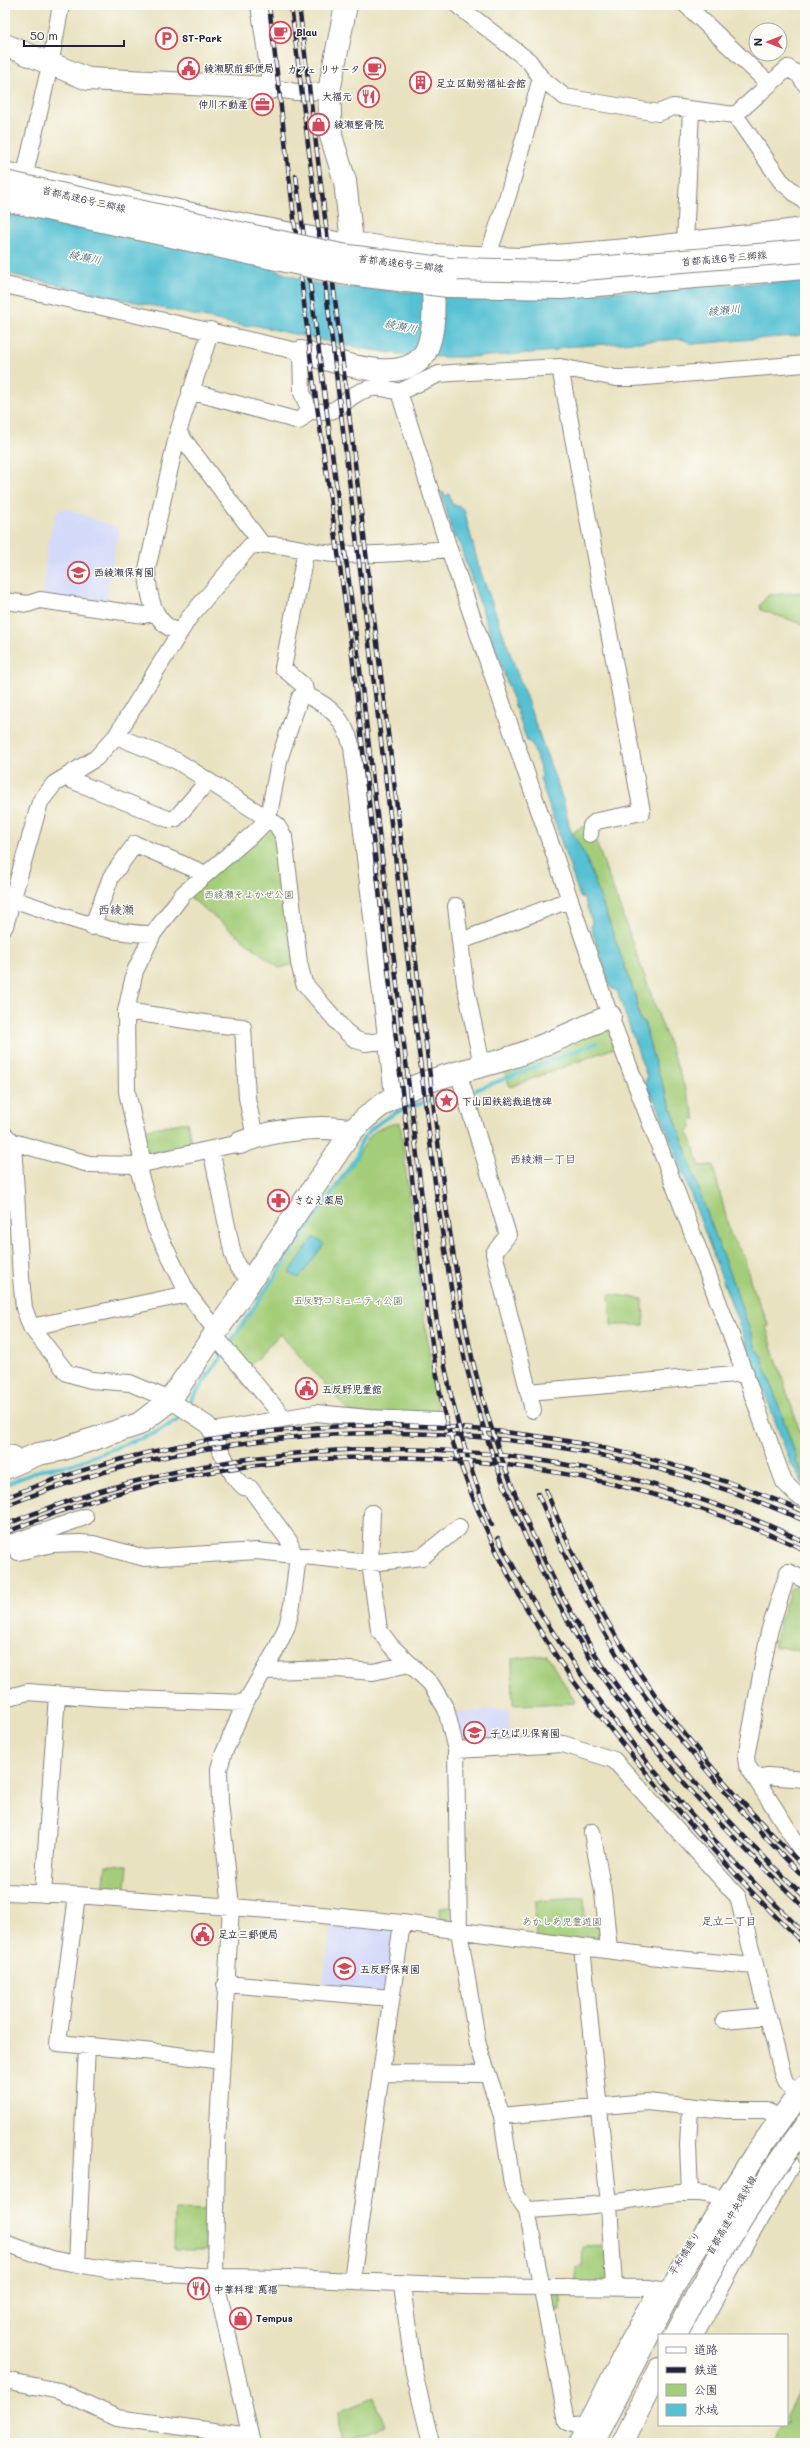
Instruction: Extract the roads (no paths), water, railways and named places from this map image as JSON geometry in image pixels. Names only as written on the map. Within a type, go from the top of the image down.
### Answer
[{"type":"main road","points":[[346,5],[329,91],[331,136],[345,181],[352,243],[433,255],[487,259],[568,256],[805,229]]},
{"type":"main road","points":[[5,44],[50,65],[88,79],[271,88]]},
{"type":"main road","name":"首都高速6号三郷線","points":[[5,182],[341,255],[449,269],[560,271],[805,250]]},
{"type":"main road","name":"首都高速6号三郷線","points":[[5,200],[327,270],[393,280],[448,286],[562,288],[805,268]]},
{"type":"main road","points":[[301,352],[380,370],[398,370],[414,363],[426,352],[431,338],[433,278]]},
{"type":"main road","points":[[9,1460],[60,1450],[139,1424],[170,1400],[352,1131],[370,1111],[393,1096],[414,1085],[532,1050],[610,1016]]},
{"type":"main road","points":[[247,1140],[278,1132],[333,1128],[352,1131]]},
{"type":"main road","points":[[586,2438],[682,2270],[754,2156],[802,2087]]},
{"type":"main road","name":"平和橋通り","points":[[586,2438],[661,2290],[719,2198],[774,2116],[802,2087]]},
{"type":"main road","name":"首都高速中央環状線","points":[[665,2334],[802,2087]]},
{"type":"main road","points":[[681,2333],[780,2157],[805,2119]]},
{"type":"main road","points":[[681,2333],[762,2185],[805,2126]]},
{"type":"main road","points":[[681,2333],[745,2238],[805,2137]]},
{"type":"main road","points":[[624,2443],[658,2347]]},
{"type":"main road","points":[[624,2443],[658,2367]]},
{"type":"main road","points":[[624,2443],[658,2371]]},
{"type":"main road","points":[[624,2443],[636,2429],[658,2381]]},
{"type":"main road","points":[[624,2443],[658,2402]]},
{"type":"street","points":[[25,174],[50,65],[61,5]]},
{"type":"street","points":[[260,5],[271,88],[296,92],[329,91]]},
{"type":"street","points":[[457,5],[529,61],[541,78],[565,97],[658,113],[673,107],[735,115],[788,68],[799,75],[805,84]]},
{"type":"street","points":[[686,5],[769,84]]},
{"type":"street","points":[[487,259],[509,192],[541,78]]},
{"type":"street","points":[[236,220],[233,239],[241,244],[339,263],[433,278],[535,282],[642,274],[666,266],[685,243],[691,110]]},
{"type":"street","points":[[735,115],[780,181],[805,202]]},
{"type":"street","points":[[5,170],[236,220],[352,243]]},
{"type":"street","points":[[5,285],[211,330],[301,352],[302,393],[310,410]]},
{"type":"street","points":[[180,632],[171,630],[155,613],[148,588],[147,569],[178,432],[190,391],[211,330]]},
{"type":"street","points":[[310,410],[322,413],[333,412],[369,388],[384,388],[399,392],[438,374],[560,367],[616,378],[633,378],[805,364]]},
{"type":"street","points":[[560,367],[642,812],[597,821],[591,826],[590,834]]},
{"type":"street","points":[[190,391],[299,421],[310,410]]},
{"type":"street","points":[[399,392],[449,549],[610,1016],[746,1373],[784,1482],[797,1495],[805,1499]]},
{"type":"street","points":[[178,432],[262,544]]},
{"type":"street","points":[[5,926],[9,898],[40,802],[54,784],[66,778],[96,758],[116,736],[180,632],[250,546],[262,544],[334,554],[380,554],[449,549]]},
{"type":"street","points":[[306,550],[283,668],[304,686],[306,695]]},
{"type":"street","points":[[5,601],[28,604],[40,600],[144,615],[155,613]]},
{"type":"street","points":[[284,1418],[216,1334],[188,1294],[155,1227],[140,1164],[127,1092],[126,1011],[135,971],[153,934],[183,894],[268,819],[280,757],[300,698],[306,695]]},
{"type":"street","points":[[306,695],[321,702],[336,714],[347,728],[352,747],[393,1096]]},
{"type":"street","points":[[116,736],[177,761],[276,824],[284,837],[299,963],[304,983],[344,1031],[356,1040],[366,1043],[387,1040]]},
{"type":"street","points":[[66,778],[168,819],[175,819],[208,781]]},
{"type":"street","points":[[92,927],[111,877],[135,844],[206,874]]},
{"type":"street","points":[[9,898],[92,927],[128,934],[153,934]]},
{"type":"street","points":[[461,941],[570,900]]},
{"type":"street","points":[[456,906],[465,984],[482,1066]]},
{"type":"street","points":[[5,2380],[59,2391],[117,2418],[251,2440],[215,2277],[217,2142],[225,1984],[231,1907],[220,1803],[219,1769],[223,1754],[245,1703],[264,1671],[287,1626],[292,1604],[296,1556],[289,1541],[250,1488],[244,1487],[234,1477],[213,1431],[208,1425],[170,1400],[130,1384],[91,1380],[67,1373],[31,1326],[24,1308],[21,1277],[9,1139],[90,1164],[140,1164],[247,1140],[247,1098],[243,1026],[211,1024],[126,1011]]},
{"type":"street","points":[[458,1072],[508,1235],[494,1253],[533,1410]]},
{"type":"street","points":[[211,1149],[233,1255],[237,1266],[251,1281]]},
{"type":"street","points":[[31,1326],[188,1294]]},
{"type":"street","points":[[528,1392],[746,1373]]},
{"type":"street","points":[[213,1431],[316,1413],[369,1418],[440,1421]]},
{"type":"street","points":[[372,1513],[370,1563],[380,1630],[390,1645],[431,1684],[446,1709],[456,1750],[459,1931],[478,2045],[502,2116],[512,2184],[517,2196],[528,2210],[567,2422],[586,2438]]},
{"type":"street","points":[[85,1517],[10,1544],[18,1552],[52,1544],[80,1543],[94,1544],[145,1558],[257,1551],[370,1563],[422,1557],[459,1527]]},
{"type":"street","points":[[805,1580],[788,1572],[769,1632],[746,1756],[747,1765],[805,1856]]},
{"type":"street","points":[[264,1671],[338,1669],[373,1672],[409,1664]]},
{"type":"street","points":[[5,1698],[28,1692],[57,1695],[245,1703]]},
{"type":"street","points":[[43,1894],[57,1695]]},
{"type":"street","points":[[456,1750],[563,1744],[614,1760],[738,1897],[785,2082],[802,2087]]},
{"type":"street","points":[[756,1778],[768,1776],[805,1779]]},
{"type":"street","points":[[592,1832],[603,1892],[609,1949]]},
{"type":"street","points":[[5,1892],[77,1895],[231,1907],[402,1923],[609,1949],[666,1958],[755,1966]]},
{"type":"street","points":[[77,1895],[58,2043],[221,2061]]},
{"type":"street","points":[[352,2280],[402,1923]]},
{"type":"street","points":[[582,1946],[609,2204],[614,2288]]},
{"type":"street","points":[[225,1984],[391,1998]]},
{"type":"street","points":[[724,2020],[768,2016]]},
{"type":"street","points":[[77,2264],[88,2046]]},
{"type":"street","points":[[381,2073],[488,2074]]},
{"type":"street","points":[[502,2116],[599,2108],[646,2102],[767,2110],[774,2116]]},
{"type":"street","points":[[690,2106],[688,2145],[690,2193]]},
{"type":"street","points":[[528,2210],[609,2204],[690,2193],[710,2194],[719,2198]]},
{"type":"street","points":[[5,2243],[51,2259],[111,2270],[215,2277],[352,2280],[402,2285],[651,2288],[661,2290]]},
{"type":"street","points":[[402,2285],[414,2374],[432,2443]]},
{"type":"water","name":"綾瀬川","points":[[5,208],[263,265],[309,282],[334,287],[357,287],[468,295],[524,295],[805,280],[805,335],[693,344],[682,339],[562,347],[555,351],[482,356],[445,357],[409,355],[370,350],[253,325],[243,326],[5,273]]},
{"type":"water","points":[[444,492],[445,496],[449,494],[452,504],[464,509],[478,564],[564,803],[570,829],[585,855],[635,995],[640,1020],[645,1023],[655,1064],[679,1130],[697,1186],[757,1351],[760,1352],[797,1459],[796,1462],[805,1475],[805,1486],[791,1464],[659,1109],[645,1083],[647,1077],[617,991],[611,988],[591,927],[592,922],[584,898],[580,897],[540,779],[542,775],[532,744],[527,741],[457,537],[454,538],[441,493]]},
{"type":"water","points":[[314,1237],[324,1244],[299,1278],[289,1273]]},
{"type":"waterway","points":[[476,1090],[596,1043]]},
{"type":"waterway","points":[[227,1347],[357,1156],[361,1143],[370,1131],[382,1121],[413,1105],[446,1098],[459,1097]]},
{"type":"waterway","points":[[187,1406],[224,1352]]},
{"type":"waterway","points":[[5,1485],[43,1469],[70,1465],[155,1433],[177,1420],[183,1412]]},
{"type":"railway","points":[[269,5],[312,371],[350,637],[427,1309],[437,1376],[448,1427],[472,1495],[507,1572],[534,1621],[577,1686],[670,1801],[753,1893],[805,1945]]},
{"type":"railway","points":[[291,5],[437,1199],[453,1303],[461,1344],[478,1411],[512,1504],[532,1551],[554,1596],[605,1682],[673,1770],[715,1818],[805,1908]]},
{"type":"railway","points":[[299,5],[445,1199],[454,1260],[473,1362],[494,1437],[522,1510],[555,1581],[573,1616],[600,1662],[617,1687],[698,1786],[750,1843],[805,1897]]},
{"type":"railway","points":[[296,176],[356,636],[439,1337],[450,1392],[464,1446],[492,1525]]},
{"type":"railway","points":[[5,1498],[102,1465],[202,1441],[304,1428],[406,1426],[509,1433],[610,1449],[709,1476],[805,1512]]},
{"type":"railway","points":[[5,1506],[102,1473],[202,1450],[304,1436],[406,1433],[509,1440],[610,1457],[709,1484],[805,1521]]},
{"type":"railway","points":[[5,1525],[102,1491],[202,1466],[304,1453],[407,1449],[510,1456],[611,1474],[710,1503],[805,1542]]},
{"type":"railway","points":[[5,1533],[102,1498],[202,1474],[304,1460],[407,1458],[509,1465],[611,1484],[710,1512],[805,1550]]},
{"type":"railway","points":[[546,1490],[565,1536],[598,1605],[610,1627],[637,1669],[655,1695],[716,1772],[805,1868]]},
{"type":"railway","points":[[538,1494],[568,1563],[603,1631],[629,1674],[662,1718],[736,1805],[805,1878]]},
{"type":"railway","points":[[498,1538],[529,1593],[562,1646],[598,1698],[636,1748],[717,1843],[805,1934]]},
{"type":"place","name":"Blau","points":[[280,32]]},
{"type":"place","name":"ST-Park","points":[[167,38]]},
{"type":"place","name":"綾瀬駅前郵便局","points":[[189,68]]},
{"type":"place","name":"カフェ リサータ","points":[[375,69]]},
{"type":"place","name":"足立区勤労福祉会館","points":[[420,83]]},
{"type":"place","name":"大福元","points":[[368,96]]},
{"type":"place","name":"仲川不動産","points":[[263,104]]},
{"type":"place","name":"綾瀬整骨院","points":[[318,124]]},
{"type":"place","name":"西綾瀬保育園","points":[[78,572]]},
{"type":"place","name":"下山国鉄総裁追憶碑","points":[[447,1101]]},
{"type":"place","name":"さなえ薬局","points":[[278,1200]]},
{"type":"place","name":"五反野児童館","points":[[307,1389]]},
{"type":"place","name":"子ひばり保育園","points":[[474,1733]]},
{"type":"place","name":"足立三郵便局","points":[[203,1934]]},
{"type":"place","name":"五反野保育園","points":[[345,1969]]},
{"type":"place","name":"中華料理 萬福","points":[[199,2289]]},
{"type":"place","name":"Tempus","points":[[241,2318]]},
{"type":"district","name":"西綾瀬","points":[[116,910]]},
{"type":"district","name":"西綾瀬一丁目","points":[[543,1159]]},
{"type":"district","name":"足立二丁目","points":[[729,1921]]},
{"type":"park label","name":"西綾瀬そよかぜ公園","points":[[249,894]]},
{"type":"park label","name":"五反野コミュニティ公園","points":[[348,1300]]},
{"type":"park label","name":"あかしあ児童遊園","points":[[562,1921]]}]
